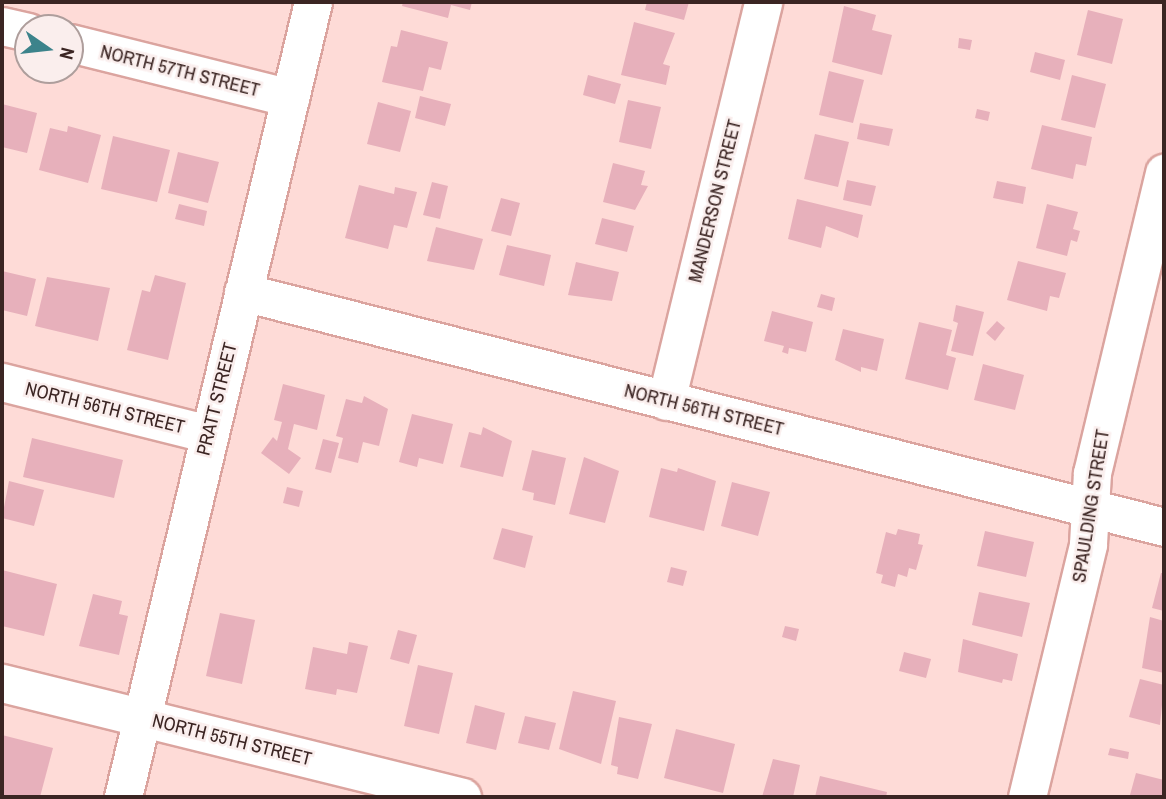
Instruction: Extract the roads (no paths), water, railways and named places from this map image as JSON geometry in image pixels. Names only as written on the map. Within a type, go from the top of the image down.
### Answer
[{"type":"street","name":"PRATT STREET","points":[[123,797],[313,2]]},
{"type":"street","name":"MANDERSON STREET","points":[[667,401],[763,2]]},
{"type":"street","name":"NORTH 57TH STREET","points":[[84,46],[290,98]]},
{"type":"street","name":"SPAULDING STREET","points":[[1027,797],[1088,544],[1092,473],[1164,173]]},
{"type":"street","name":"NORTH 56TH STREET","points":[[243,292],[1164,527]]},
{"type":"street","name":"NORTH 56TH STREET","points":[[2,382],[209,434]]},
{"type":"street","name":"NORTH 55TH STREET","points":[[2,683],[462,797]]}]
